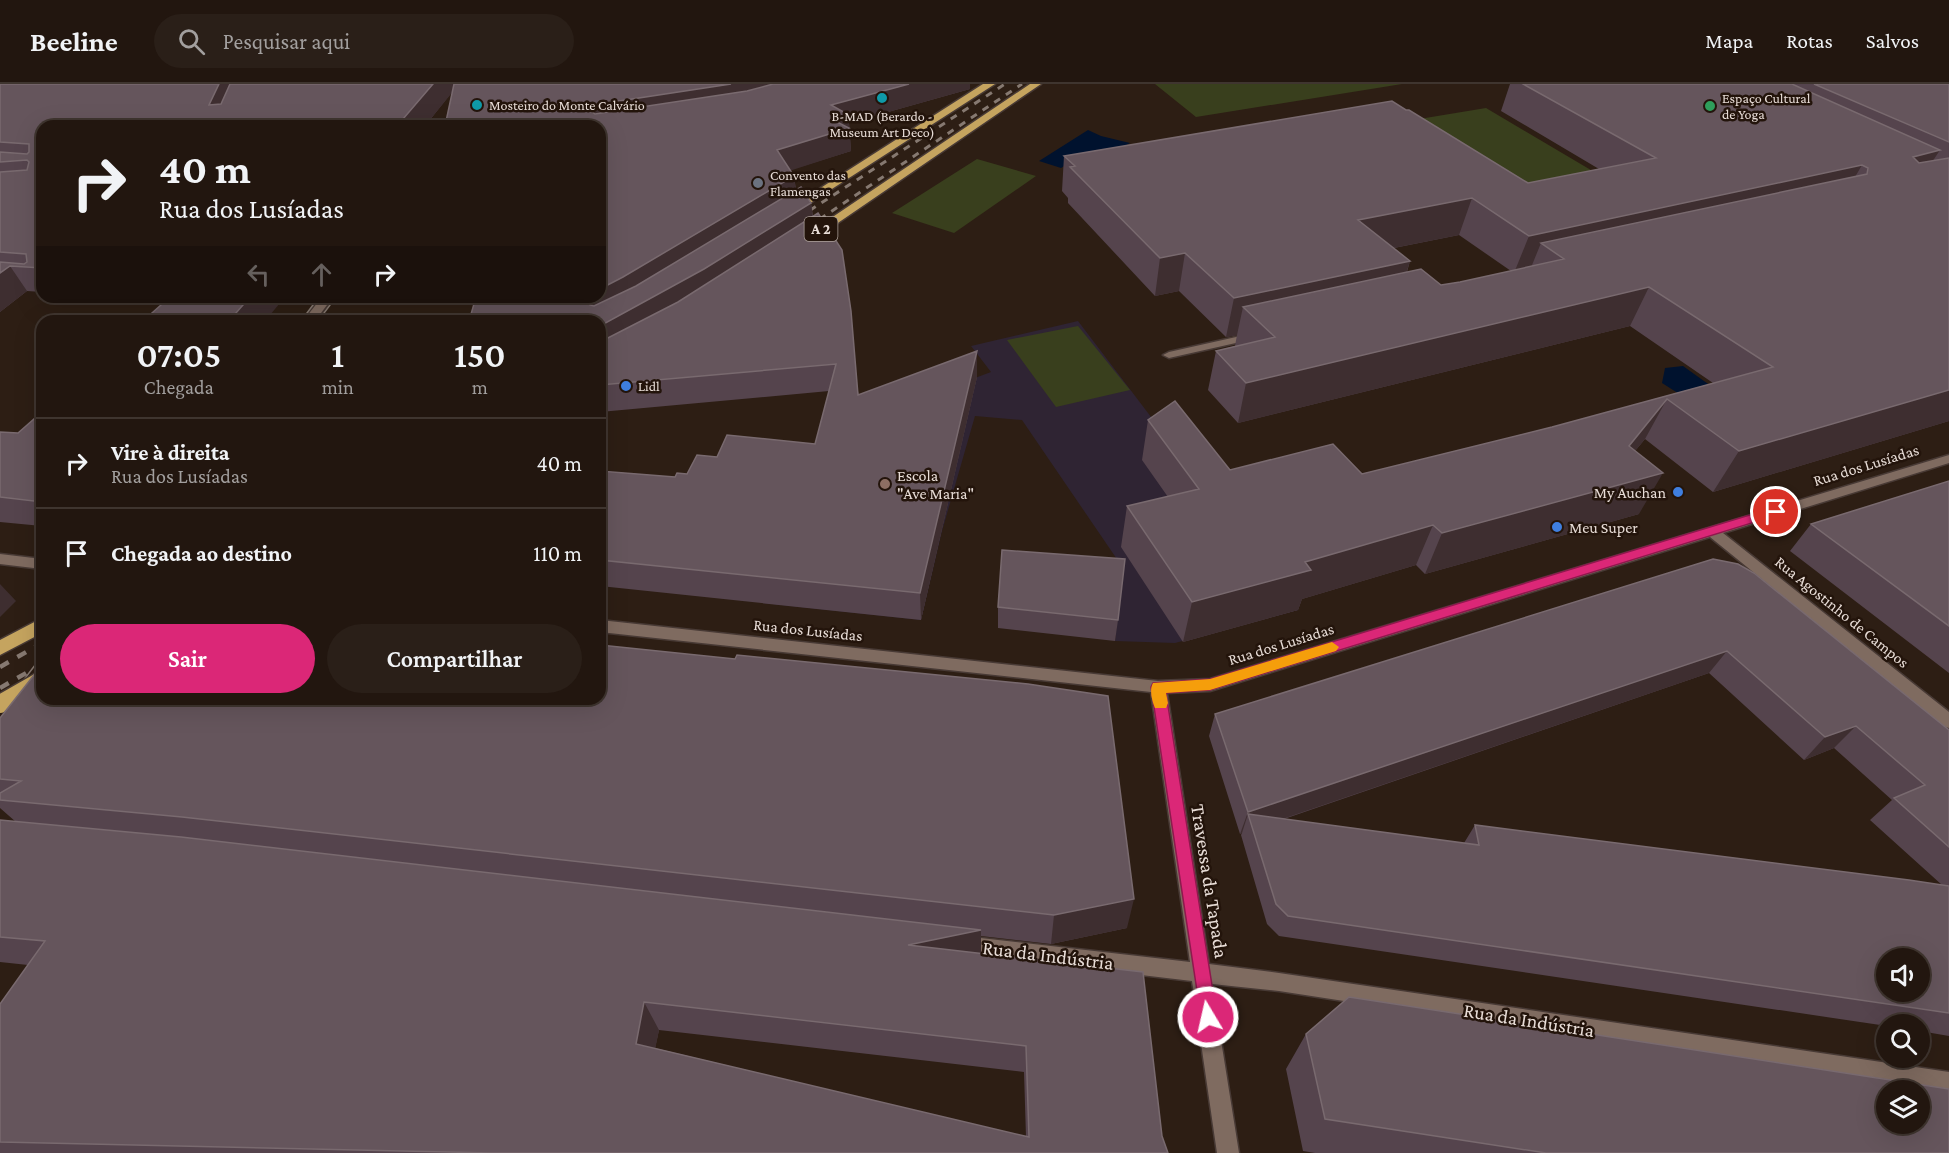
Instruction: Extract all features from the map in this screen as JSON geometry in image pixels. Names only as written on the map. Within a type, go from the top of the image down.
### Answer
[{"type":"highway","name":"A 2","points":[[783,217],[990,84]]},
{"type":"highway","name":"A 2","points":[[798,244],[1036,84]]},
{"type":"highway","points":[[0,648],[36,628]]},
{"type":"highway","points":[[4,711],[36,685]]},
{"type":"street","points":[[314,315],[323,303]]},
{"type":"street","points":[[1169,356],[1262,335]]},
{"type":"street","name":"Rua dos Lusíadas","points":[[606,627],[1158,687],[1210,685],[1949,459]]},
{"type":"street","name":"Rua Agostinho de Campos","points":[[1712,531],[1949,721]]},
{"type":"street","points":[[0,559],[36,563]]},
{"type":"street","points":[[4,711],[36,678]]},
{"type":"street","name":"Travessa da Tapada","points":[[1158,687],[1228,1153]]},
{"type":"street","name":"Rua da Indústria","points":[[945,943],[1279,982],[1949,1083]]},
{"type":"shaded area","name":"Escola \"Ave Maria\"","points":[[1078,321],[1298,610],[1175,643],[1115,641],[1123,568],[1022,420],[975,416],[942,531],[921,620],[763,603],[806,518],[828,433],[991,372],[971,346]]},
{"type":"green space","points":[[1155,84],[1402,84],[1196,117]]},
{"type":"green space","points":[[1486,108],[1623,189],[1516,209],[1389,124]]},
{"type":"green space","points":[[977,159],[1036,176],[954,233],[892,213]]},
{"type":"green space","points":[[1078,326],[1130,390],[1056,407],[1007,340]]},
{"type":"water","points":[[1088,130],[1101,136],[1130,143],[1111,154],[1077,158],[1061,168],[1039,161]]},
{"type":"water","points":[[1683,366],[1711,386],[1684,397],[1662,383],[1665,368]]},
{"type":"building","points":[[0,84],[219,84],[209,105],[221,104],[230,84],[433,84],[402,120],[36,120],[36,268],[10,266],[0,273],[0,262],[24,264],[27,262],[26,254],[0,252],[0,172],[27,170],[29,162],[27,160],[0,162],[0,152],[27,154],[29,144],[0,142]]},
{"type":"building","points":[[454,84],[731,84],[593,105],[592,112],[595,114],[747,91],[773,84],[909,84],[831,105],[849,115],[833,120],[849,128],[777,150],[794,176],[606,286],[606,120],[446,120]]},
{"type":"building","points":[[1523,84],[1792,84],[1940,150],[1913,157],[1919,163],[1949,158],[1949,390],[1739,451],[1667,399],[1629,446],[1663,473],[1442,533],[1433,525],[1305,562],[1311,570],[1192,602],[1127,506],[1199,489],[1148,420],[1175,401],[1230,470],[1333,444],[1362,474],[1552,427],[1773,367],[1649,287],[1246,383],[1216,351],[1275,337],[1243,307],[1421,269],[1441,285],[1564,259],[1541,243],[1867,174],[1868,168],[1862,165],[1529,236],[1472,198],[1358,220],[1410,261],[1234,298],[1185,253],[1160,258],[1070,167],[1075,166],[1064,156],[1392,101],[1528,183],[1656,158]]},
{"type":"building","points":[[1814,84],[1949,84],[1949,142]]},
{"type":"building","points":[[801,187],[811,203],[704,269],[606,323],[606,315],[471,315],[474,303],[590,303],[594,306],[606,303],[606,300],[636,286]]},
{"type":"building","points":[[818,213],[842,250],[851,311],[858,395],[977,351],[920,593],[606,561],[606,471],[675,477],[677,473],[687,474],[697,455],[717,457],[727,435],[815,444],[836,364],[606,384],[606,339],[678,302]]},
{"type":"building","points":[[163,303],[245,303],[234,315],[150,315]]},
{"type":"building","points":[[36,417],[36,501],[0,497],[0,432],[18,433]]},
{"type":"building","points":[[1949,481],[1949,626],[1811,524]]},
{"type":"building","points":[[1002,550],[1125,559],[1118,620],[998,607]]},
{"type":"building","points":[[1713,559],[1738,564],[1754,573],[1949,730],[1949,847],[1894,798],[1925,785],[1856,726],[1825,737],[1727,651],[1248,812],[1215,714]]},
{"type":"building","points":[[606,646],[735,659],[737,655],[1028,684],[1108,696],[1134,899],[1054,915],[182,817],[0,800],[0,793],[21,781],[0,779],[0,718],[36,673],[36,705],[606,705]]},
{"type":"building","points":[[1248,814],[1479,845],[1475,825],[1909,880],[1949,886],[1949,1013],[1288,916],[1276,904]]},
{"type":"building","points":[[0,820],[181,837],[981,930],[908,945],[1143,972],[1162,1136],[1168,1153],[492,1153],[0,1142],[0,1004],[45,941],[0,937]],"holes":[[[644,1002],[1026,1046],[1029,1137],[636,1044]]]},
{"type":"building","points":[[1349,997],[1890,1080],[1876,1080],[1876,1134],[1930,1134],[1930,1086],[1949,1089],[1949,1153],[1546,1153],[1325,1119],[1306,1034]]},
{"type":"tram line","points":[[306,315],[314,303]]},
{"type":"tram line","points":[[322,315],[332,303]]},
{"type":"tram line","points":[[0,711],[36,664]]},
{"type":"railway","points":[[798,218],[1005,84]]},
{"type":"railway","points":[[808,227],[1022,84]]},
{"type":"railway","points":[[0,667],[36,646]]},
{"type":"railway","points":[[0,688],[36,667]]},
{"type":"slow traffic","points":[[1161,703],[1158,687],[1210,685],[1332,647]]},
{"type":"place","name":"B-MAD (Berardo - Museum Art Deco)","points":[[882,98]]},
{"type":"place","name":"Mosteiro do Monte Calvário","points":[[477,105]]},
{"type":"place","name":"Espaço Cultural de Yoga","points":[[1710,106]]},
{"type":"place","name":"Convento das Flamengas","points":[[758,183]]},
{"type":"place","name":"Lidl","points":[[626,386]]},
{"type":"place","name":"Escola \"Ave Maria\"","points":[[885,484]]},
{"type":"place","name":"My Auchan","points":[[1678,492]]},
{"type":"place","name":"Meu Super","points":[[1557,527]]},
{"type":"route","points":[[1208,1017],[1158,687],[1210,685],[1776,512]]}]
